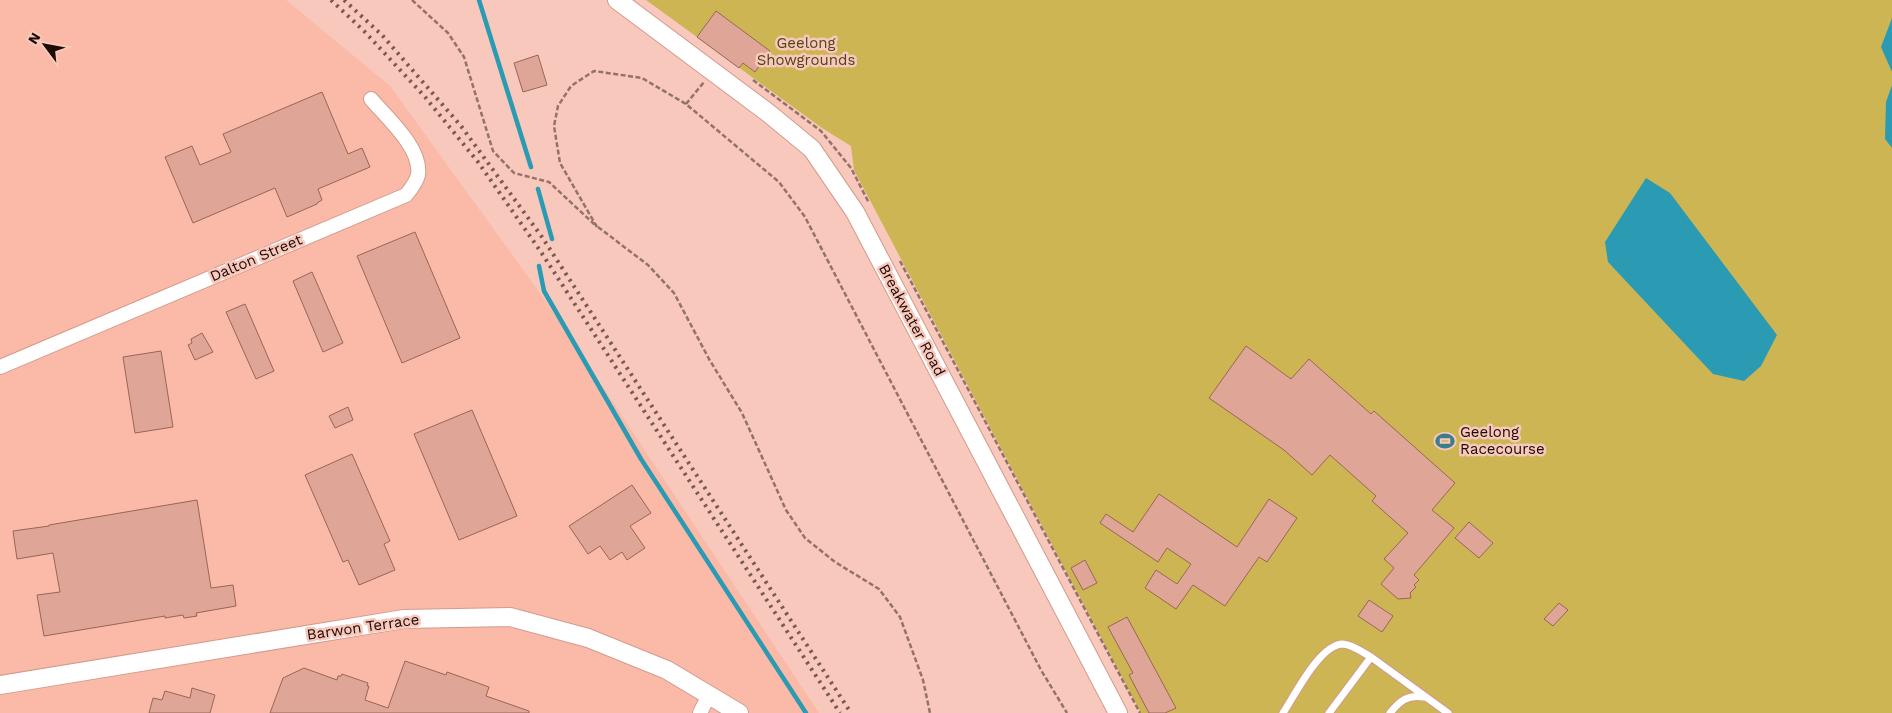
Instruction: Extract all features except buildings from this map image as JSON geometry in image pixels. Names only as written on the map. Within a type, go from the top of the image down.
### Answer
[{"type":"street","name":"Breakwater Road","points":[[617,0],[767,112],[812,149],[828,171],[855,212],[1118,713]]},
{"type":"street","name":"Dalton Street","points":[[0,367],[406,195],[415,183],[418,175],[415,154],[408,142],[371,99]]},
{"type":"street","name":"Barwon Terrace","points":[[0,685],[404,619],[510,617],[588,638],[667,670],[739,713]]},
{"type":"street","points":[[700,713],[709,695]]},
{"type":"lane","points":[[1283,713],[1326,650],[1335,645],[1344,644],[1352,646],[1371,657],[1448,713]]},
{"type":"lane","points":[[1329,713],[1371,657]]},
{"type":"lane","points":[[1390,713],[1399,702],[1412,696],[1426,698]]},
{"type":"path","points":[[412,0],[448,33],[464,57],[493,151],[514,173],[549,182],[597,227],[648,265],[674,293],[709,359],[742,413],[786,510],[805,538],[834,562],[879,590],[900,617],[923,680],[930,713]]},
{"type":"path","points":[[597,227],[560,163],[554,126],[558,106],[571,86],[594,72],[642,78],[686,104],[779,182],[805,217],[1041,670],[1067,713]]},
{"type":"path","points":[[686,104],[713,72]]},
{"type":"shaded area","points":[[0,0],[286,0],[390,86],[547,303],[819,713],[0,713]]},
{"type":"green space","name":"Geelong Racecourse","points":[[646,0],[1892,0],[1892,713],[1141,713],[854,170],[851,146],[822,128]]},
{"type":"water","points":[[1892,18],[1892,72],[1881,47]]},
{"type":"water","points":[[1892,85],[1892,148],[1885,139],[1886,102]]},
{"type":"water","points":[[1646,178],[1670,193],[1777,335],[1761,366],[1744,381],[1713,374],[1608,262],[1605,242]]},
{"type":"waterway","points":[[479,0],[531,167]]},
{"type":"waterway","points":[[538,189],[552,239]]},
{"type":"waterway","points":[[539,266],[544,291],[641,459],[806,713]]},
{"type":"railway","points":[[331,0],[365,32],[425,97],[478,162],[541,252],[840,713]]},
{"type":"railway","points":[[344,0],[382,35],[461,126],[542,237],[851,713]]},
{"type":"place","name":"Geelong Racecourse","points":[[1445,441]]},
{"type":"park label","name":"Geelong Showgrounds","points":[[806,52]]}]
